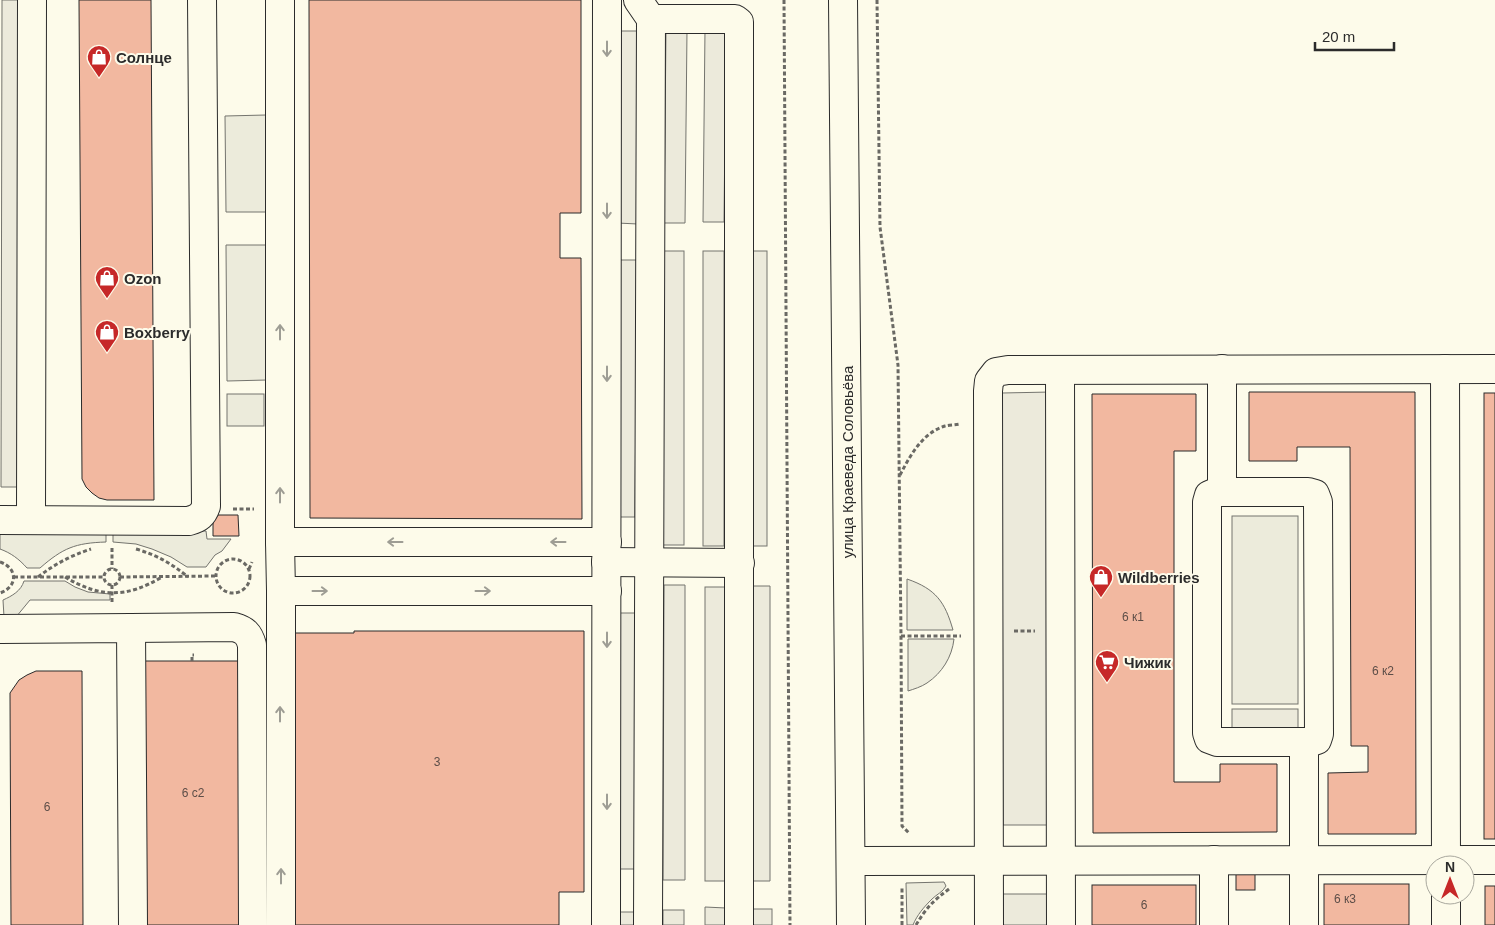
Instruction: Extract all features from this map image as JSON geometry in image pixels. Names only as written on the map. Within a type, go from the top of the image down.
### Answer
[{"type":"main road","points":[[31,520],[32,0]]},
{"type":"main road","points":[[0,520],[189,521],[197,519],[203,514],[205,509],[202,0]]},
{"type":"main road","points":[[280,0],[281,925]]},
{"type":"main road","points":[[606,925],[607,0]]},
{"type":"main road","name":"улица Краеведа Соловьёва","points":[[843,0],[851,925]]},
{"type":"main road","points":[[648,925],[649,562],[645,10],[735,19],[739,22],[739,925]]},
{"type":"main road","points":[[1222,369],[1222,492]]},
{"type":"main road","points":[[1445,369],[1446,855]]},
{"type":"main road","points":[[989,925],[989,381],[996,372],[1008,370],[1495,369]]},
{"type":"main road","points":[[1060,370],[1062,925]]},
{"type":"main road","points":[[1216,492],[1308,492],[1315,494],[1318,502],[1319,734],[1317,740],[1304,742],[1217,742],[1210,739],[1207,733],[1207,502],[1208,495],[1216,492]]},
{"type":"main road","points":[[280,542],[606,552],[649,562],[740,563]]},
{"type":"main road","points":[[280,591],[607,591]]},
{"type":"main road","points":[[0,629],[234,627],[244,630],[250,637],[252,645],[253,925]]},
{"type":"main road","points":[[131,628],[133,925]]},
{"type":"main road","points":[[1304,742],[1304,925]]},
{"type":"main road","points":[[1214,860],[1214,925]]},
{"type":"main road","points":[[851,861],[1304,860],[1425,862]]},
{"type":"main road","points":[[1475,861],[1495,860]]},
{"type":"main road","points":[[1446,905],[1446,925]]},
{"type":"path","points":[[784,0],[790,925]]},
{"type":"path","points":[[877,0],[880,227],[898,364],[902,636],[902,826],[910,835]]},
{"type":"path","points":[[899,475],[912,452],[926,437],[944,426],[967,424]]},
{"type":"path","points":[[205,509],[254,509],[254,518]]},
{"type":"path","points":[[105,547],[119,547]]},
{"type":"path","points":[[38,578],[54,565],[72,555],[99,548]]},
{"type":"path","points":[[133,548],[153,554],[172,564],[188,577]]},
{"type":"path","points":[[249,569],[254,558]]},
{"type":"path","points":[[229,559],[237,559],[249,569],[250,576],[249,584],[244,590],[237,593],[229,593],[222,590],[217,584],[216,576],[217,569],[222,563],[229,559]]},
{"type":"path","points":[[0,562],[8,565],[14,578],[8,590],[0,593]]},
{"type":"path","points":[[109,569],[114,569],[119,572],[120,577],[119,582],[115,585],[109,585],[105,582],[104,577],[105,572],[109,569]]},
{"type":"path","points":[[120,577],[216,576]]},
{"type":"path","points":[[14,578],[104,577]]},
{"type":"path","points":[[65,578],[79,586],[96,592],[112,593],[130,592],[162,577]]},
{"type":"path","points":[[1013,631],[1042,631]]},
{"type":"path","points":[[902,636],[967,636]]},
{"type":"path","points":[[916,925],[932,901],[955,885]]},
{"type":"shaded area","points":[[2,0],[22,0],[20,487],[1,487]]},
{"type":"shaded area","points":[[705,29],[726,30],[724,222],[703,222]]},
{"type":"shaded area","points":[[666,30],[687,30],[685,223],[664,223]]},
{"type":"shaded area","points":[[618,31],[639,31],[638,224],[617,223]]},
{"type":"shaded area","points":[[266,115],[266,212],[226,212],[225,116]]},
{"type":"shaded area","points":[[226,245],[266,245],[267,380],[227,381]]},
{"type":"shaded area","points":[[663,251],[684,251],[684,545],[663,545]]},
{"type":"shaded area","points":[[703,251],[724,251],[724,546],[703,546]]},
{"type":"shaded area","points":[[746,251],[767,251],[767,546],[746,546]]},
{"type":"shaded area","points":[[616,260],[637,260],[635,517],[614,517]]},
{"type":"shaded area","points":[[1051,392],[1052,825],[1003,825],[1002,393]]},
{"type":"shaded area","points":[[227,394],[264,394],[264,426],[227,426]]},
{"type":"shaded area","points":[[1232,516],[1298,516],[1298,704],[1232,704]]},
{"type":"shaded area","points":[[0,531],[106,532],[106,542],[78,545],[63,551],[40,568],[27,568],[8,552],[0,549]]},
{"type":"shaded area","points":[[206,531],[207,539],[231,539],[206,567],[187,567],[171,557],[152,549],[136,544],[113,542],[113,532]]},
{"type":"shaded area","points":[[907,579],[925,587],[938,598],[947,612],[953,630],[907,630]]},
{"type":"shaded area","points":[[24,581],[65,581],[88,592],[110,594],[110,600],[30,600],[16,617],[4,617],[3,600],[13,595],[23,585]]},
{"type":"shaded area","points":[[664,585],[685,585],[685,880],[663,880]]},
{"type":"shaded area","points":[[749,586],[770,586],[770,881],[748,881]]},
{"type":"shaded area","points":[[705,587],[726,587],[726,881],[705,881]]},
{"type":"shaded area","points":[[616,613],[637,613],[636,869],[615,869]]},
{"type":"shaded area","points":[[908,639],[954,639],[949,658],[937,674],[925,684],[908,691]]},
{"type":"shaded area","points":[[1232,709],[1298,709],[1298,729],[1232,729]]},
{"type":"shaded area","points":[[944,882],[946,886],[924,908],[913,925],[907,925],[906,883]]},
{"type":"shaded area","points":[[1003,894],[1052,894],[1052,925],[1003,925]]},
{"type":"shaded area","points":[[705,907],[726,908],[726,925],[705,925]]},
{"type":"shaded area","points":[[751,909],[772,909],[772,925],[751,925]]},
{"type":"shaded area","points":[[663,910],[684,910],[684,925],[663,925]]},
{"type":"shaded area","points":[[615,912],[636,912],[636,925],[615,925]]},
{"type":"building","points":[[79,0],[151,0],[154,500],[107,500],[99,498],[86,487],[82,479]]},
{"type":"building","points":[[309,0],[581,0],[581,213],[560,213],[560,258],[581,258],[582,519],[310,518]]},
{"type":"building","points":[[1249,392],[1415,392],[1416,834],[1328,834],[1328,773],[1368,772],[1368,746],[1351,746],[1350,447],[1297,447],[1297,461],[1249,461]]},
{"type":"building","points":[[1484,393],[1495,393],[1495,839],[1484,839]]},
{"type":"building","points":[[1092,394],[1196,394],[1196,451],[1174,451],[1174,782],[1220,782],[1220,764],[1277,764],[1277,832],[1093,833]]},
{"type":"building","points":[[213,515],[238,515],[239,536],[213,536]]},
{"type":"building","points":[[354,631],[584,631],[584,892],[559,892],[559,925],[289,925],[289,633],[354,633]]},
{"type":"building","points":[[144,661],[240,661],[241,925],[146,925]]},
{"type":"building","points":[[36,671],[82,671],[83,925],[11,925],[10,693],[19,680]]},
{"type":"building","points":[[1236,873],[1255,873],[1255,890],[1236,890]]},
{"type":"building","points":[[1324,884],[1409,884],[1409,925],[1324,925]]},
{"type":"building","points":[[1092,885],[1196,885],[1196,925],[1092,925]]},
{"type":"building","points":[[1485,886],[1495,886],[1495,925],[1485,925]]},
{"type":"place","name":"Солнце","points":[[99,78]]},
{"type":"place","name":"Ozon","points":[[107,299]]},
{"type":"place","name":"Boxberry","points":[[107,353]]},
{"type":"place","name":"Wildberries","points":[[1101,598]]},
{"type":"place","name":"Чижик","points":[[1107,683]]}]
